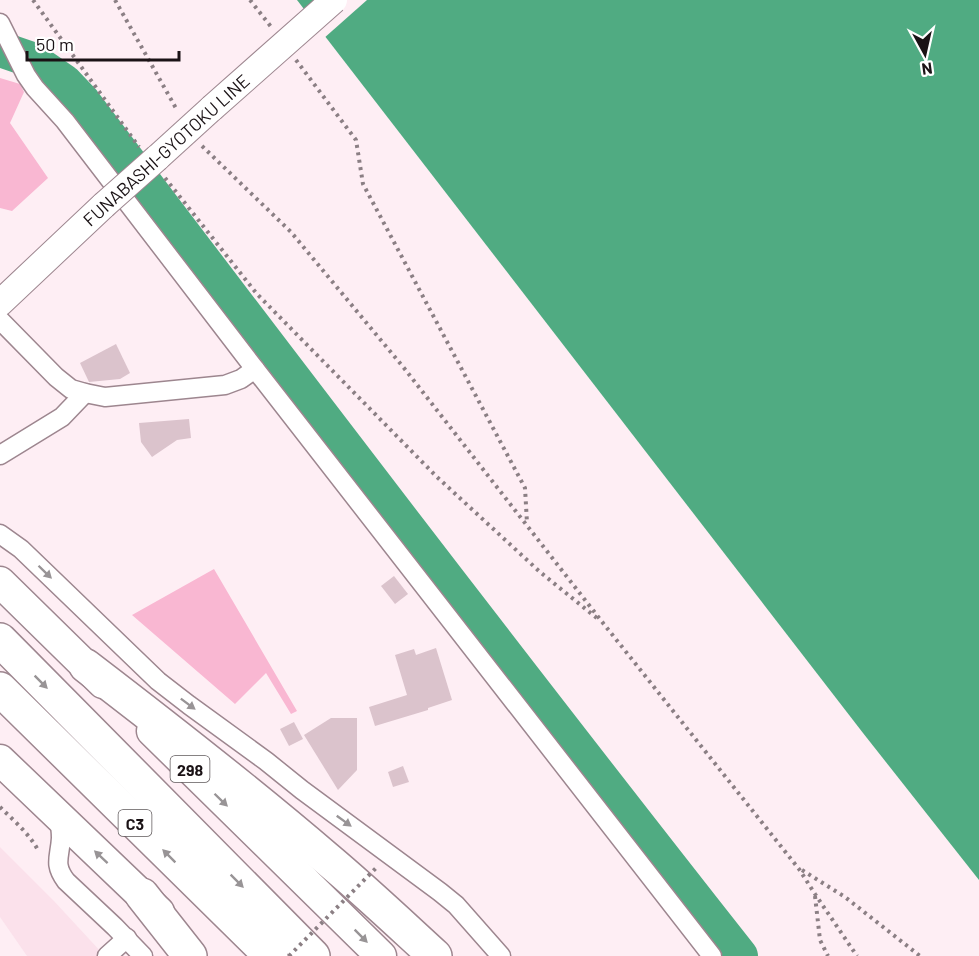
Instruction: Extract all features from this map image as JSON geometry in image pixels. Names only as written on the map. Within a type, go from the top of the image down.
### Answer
[{"type":"highway","name":"298","points":[[0,582],[381,956]]},
{"type":"highway","name":"C3","points":[[0,640],[313,956]]},
{"type":"highway","points":[[86,666],[259,801],[435,956]]},
{"type":"highway","name":"C3","points":[[0,689],[271,956]]},
{"type":"highway","points":[[0,760],[204,956]]},
{"type":"highway","points":[[142,895],[190,956]]},
{"type":"main road","name":"FUNABASHI-GYOTOKU LINE","points":[[0,303],[104,205],[334,0]]},
{"type":"street","points":[[1,25],[35,88],[64,121],[712,956]]},
{"type":"street","points":[[0,320],[71,388],[105,397],[225,385],[241,379],[255,369]]},
{"type":"street","points":[[0,455],[62,417],[85,393]]},
{"type":"street","points":[[0,534],[21,549],[158,681],[440,892],[456,906],[501,956]]},
{"type":"street","points":[[59,818],[61,836],[58,863],[60,873],[127,938],[142,956]]},
{"type":"street","points":[[106,956],[127,938]]},
{"type":"path","points":[[115,0],[189,129],[216,160],[291,232],[404,368],[799,869],[857,956]]},
{"type":"path","points":[[250,0],[272,28]]},
{"type":"path","points":[[293,56],[356,140],[363,184],[525,488],[527,525]]},
{"type":"path","points":[[257,294],[437,477],[540,572],[603,623]]},
{"type":"path","points":[[289,956],[376,867]]},
{"type":"path","points":[[799,869],[845,897],[920,956]]},
{"type":"path","points":[[814,894],[820,940],[828,956]]},
{"type":"shaded area","points":[[297,0],[979,0],[979,880],[863,733]]},
{"type":"shaded area","points":[[0,78],[20,84],[24,92],[10,123],[48,178],[12,211],[0,208]]},
{"type":"shaded area","points":[[214,569],[297,711],[291,714],[266,673],[235,704],[132,615]]},
{"type":"shaded area","points":[[0,847],[102,953],[99,956],[27,956],[0,917]]},
{"type":"pier","points":[[319,0],[367,0],[323,39],[304,14]]},
{"type":"building","points":[[116,344],[130,373],[120,379],[89,382],[80,363]]},
{"type":"building","points":[[189,419],[191,438],[177,440],[152,457],[141,442],[139,423]]},
{"type":"building","points":[[394,576],[408,594],[395,604],[381,586]]},
{"type":"building","points":[[436,648],[452,700],[375,726],[369,707],[407,695],[395,655],[414,649],[416,655]]},
{"type":"building","points":[[331,718],[357,718],[357,770],[338,790],[304,735]]},
{"type":"building","points":[[294,722],[303,739],[289,746],[280,729]]},
{"type":"building","points":[[403,766],[409,782],[393,787],[388,772]]},
{"type":"waterway","points":[[0,49],[32,60],[64,82],[83,102],[410,531],[740,956]]}]
